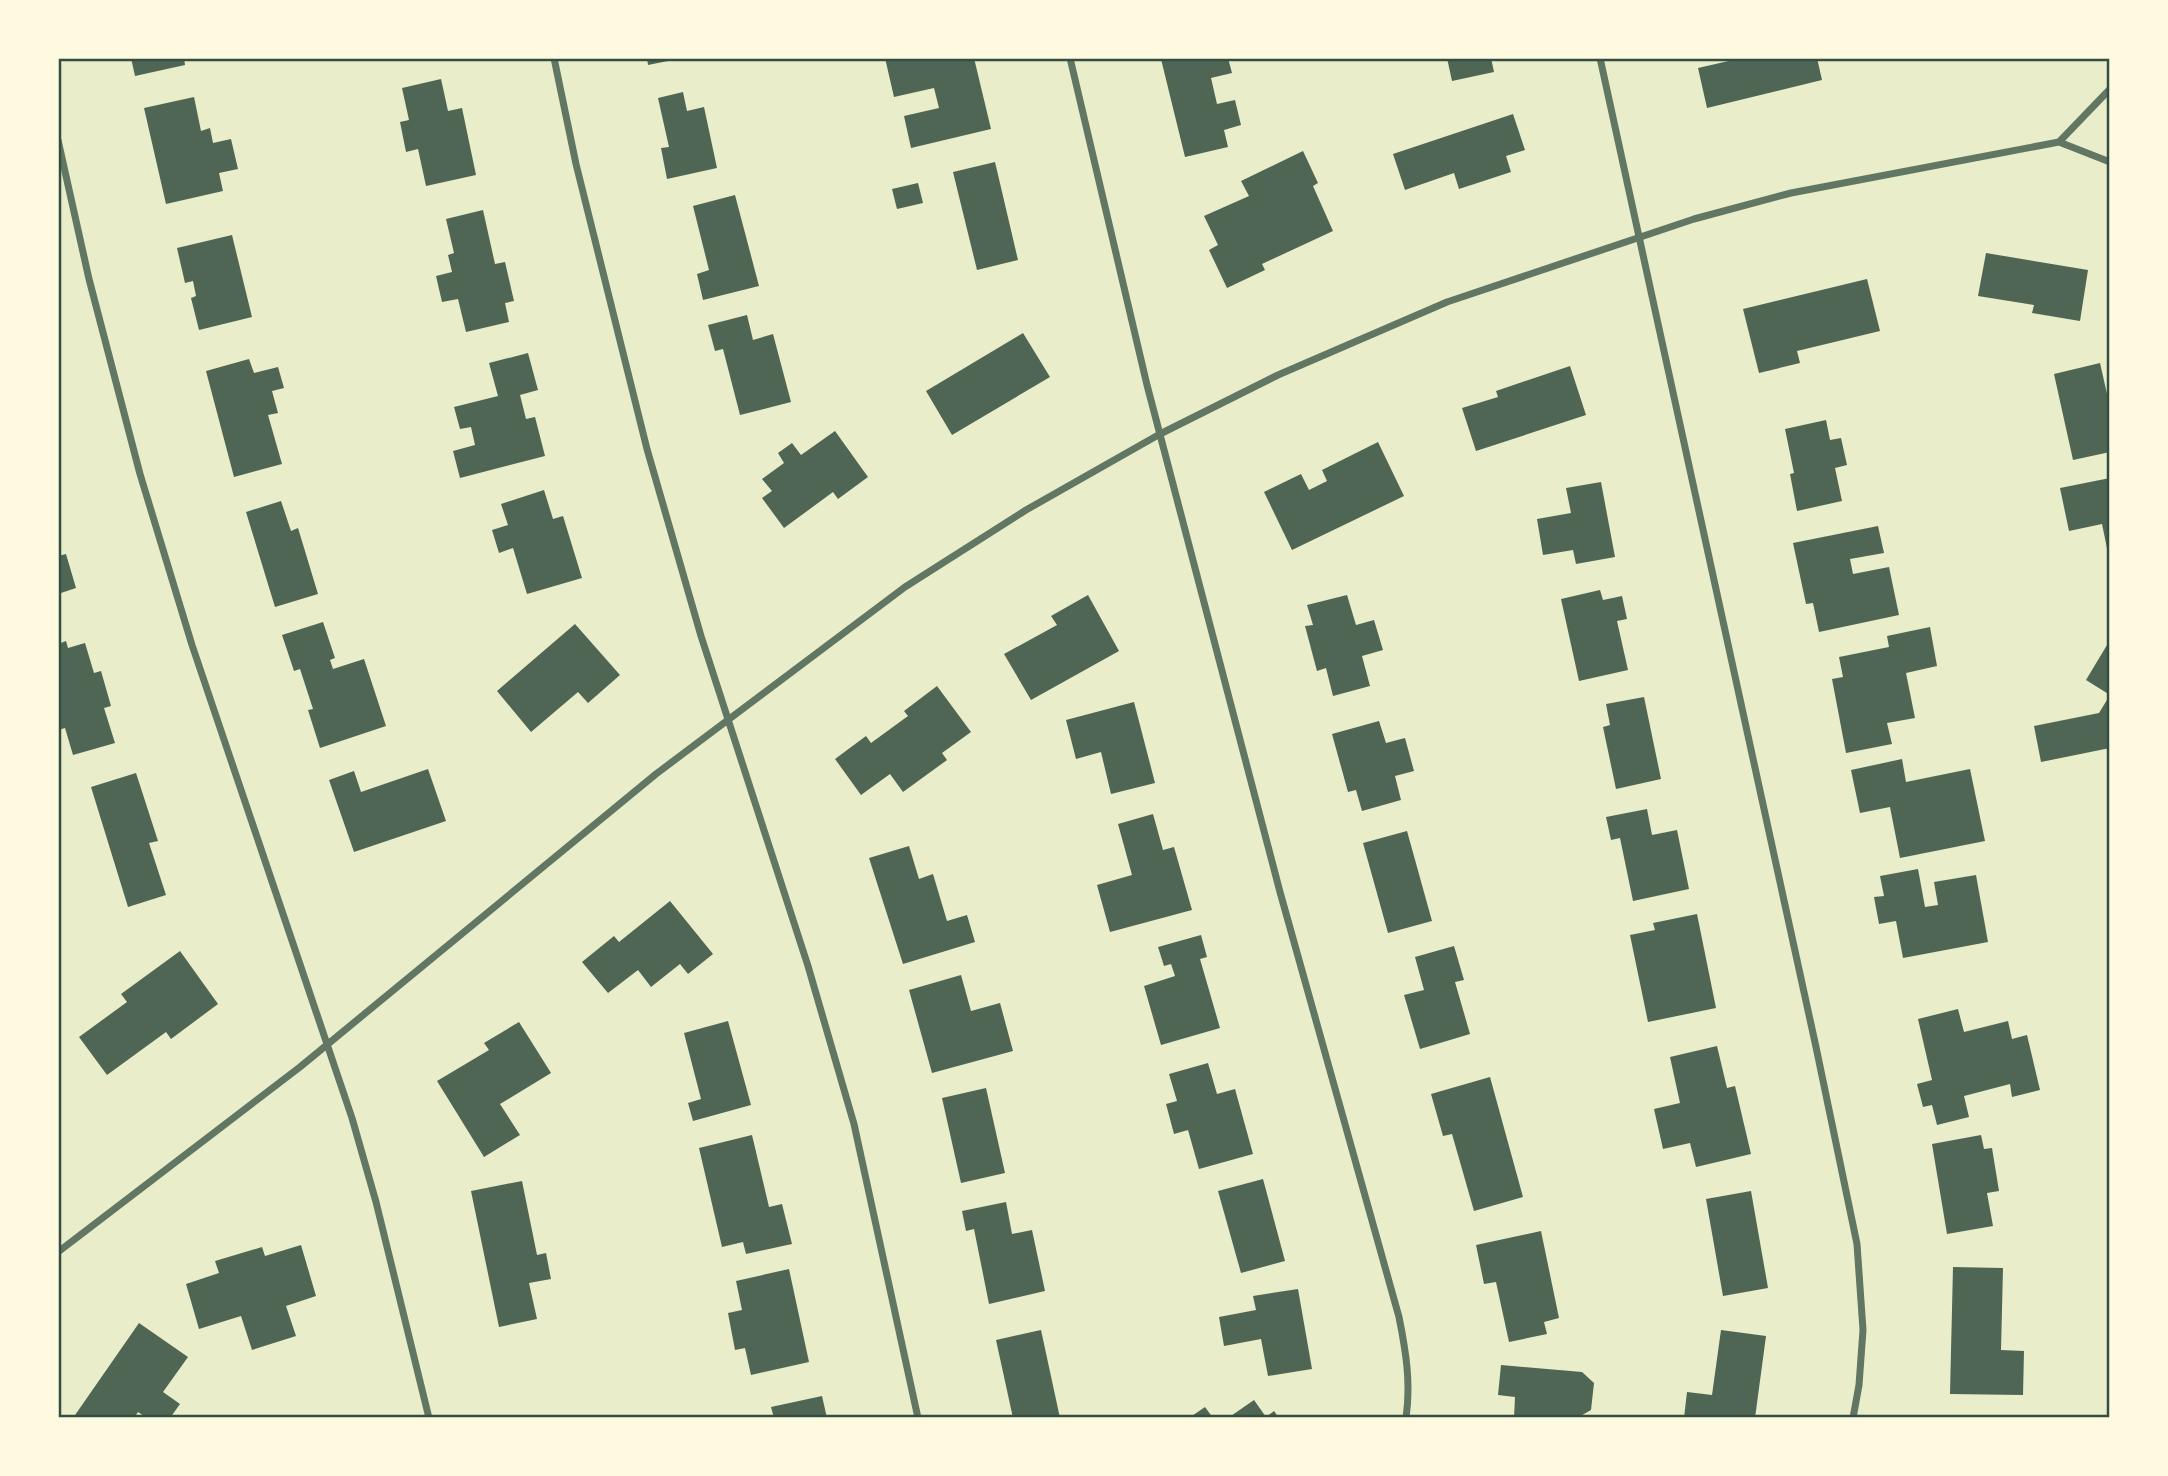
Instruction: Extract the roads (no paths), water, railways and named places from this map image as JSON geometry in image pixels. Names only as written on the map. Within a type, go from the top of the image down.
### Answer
[{"type":"street","points":[[554,58],[576,164],[647,449],[701,636],[808,966],[853,1124],[918,1418]]},
{"type":"street","points":[[1070,58],[1160,434],[1280,892],[1399,1317],[1409,1365],[1406,1418]]},
{"type":"street","points":[[1600,58],[1857,1244],[1863,1330],[1859,1385],[1853,1418]]},
{"type":"street","points":[[2059,142],[2110,89]]},
{"type":"street","points":[[58,140],[89,279],[144,487],[192,645],[327,1044],[376,1202],[429,1418]]},
{"type":"street","points":[[58,1252],[300,1067],[656,774],[727,719],[905,587],[1026,510],[1160,434],[1278,375],[1447,302],[1639,236],[1791,193],[2059,142],[2110,162]]}]
